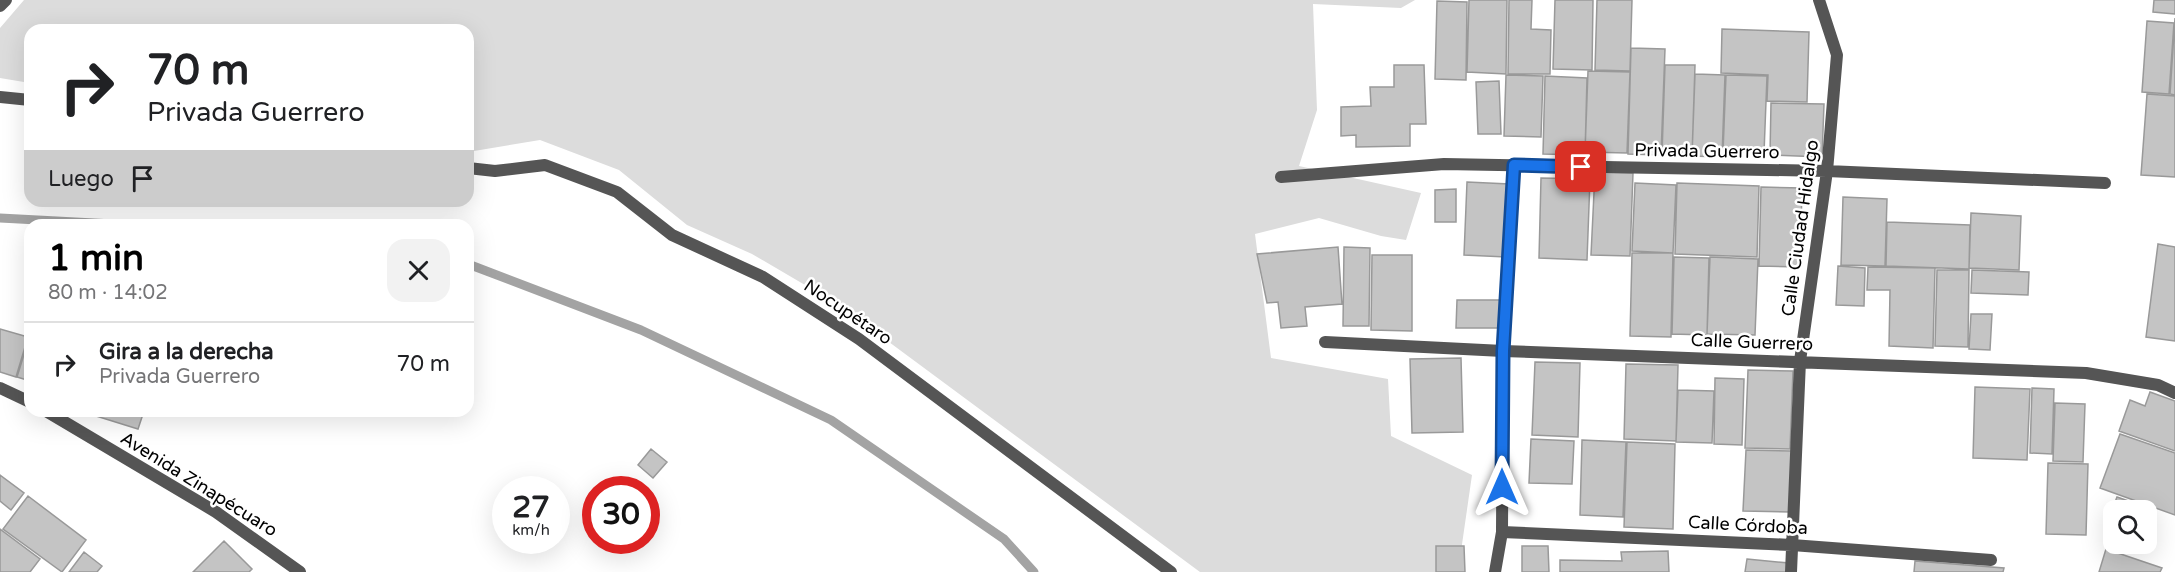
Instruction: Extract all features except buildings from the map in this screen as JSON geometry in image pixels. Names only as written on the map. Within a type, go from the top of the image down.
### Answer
[{"type":"street","points":[[0,6],[6,0]]},
{"type":"street","name":"Calle Ciudad Hidalgo","points":[[1791,572],[1800,361],[1827,171],[1838,55],[1819,0]]},
{"type":"street","points":[[0,97],[24,99]]},
{"type":"street","name":"Privada Guerrero","points":[[1281,177],[1444,164],[1827,171]]},
{"type":"street","name":"Nocupétaro","points":[[474,169],[495,171],[545,165],[617,192],[672,234],[763,277],[859,339],[1171,572]]},
{"type":"street","points":[[1495,572],[1502,532],[1503,351],[1514,165]]},
{"type":"street","points":[[1827,171],[2106,183]]},
{"type":"street","name":"Calle Guerrero","points":[[1325,342],[2086,373],[2158,385],[2175,393]]},
{"type":"street","points":[[0,388],[24,399]]},
{"type":"street","name":"Avenida Zinapécuaro","points":[[56,417],[216,512],[300,572]]},
{"type":"street","name":"Calle Córdoba","points":[[1502,532],[1792,545],[1991,560]]},
{"type":"shaded area","points":[[24,0],[1415,0],[1401,8],[1313,4],[1317,110],[1299,166],[1421,193],[1406,240],[1381,236],[1319,218],[1255,234],[1271,358],[1388,379],[1391,436],[1472,475],[1458,572],[1200,572],[839,305],[752,254],[687,225],[619,170],[540,140],[474,151],[474,24],[24,24],[24,82],[0,78],[0,28]]},
{"type":"waterway","points":[[0,218],[24,219]]},
{"type":"waterway","points":[[474,266],[641,330],[831,420],[1004,539],[1034,572]]},
{"type":"route","points":[[1502,487],[1503,351],[1514,165],[1581,167]]}]
